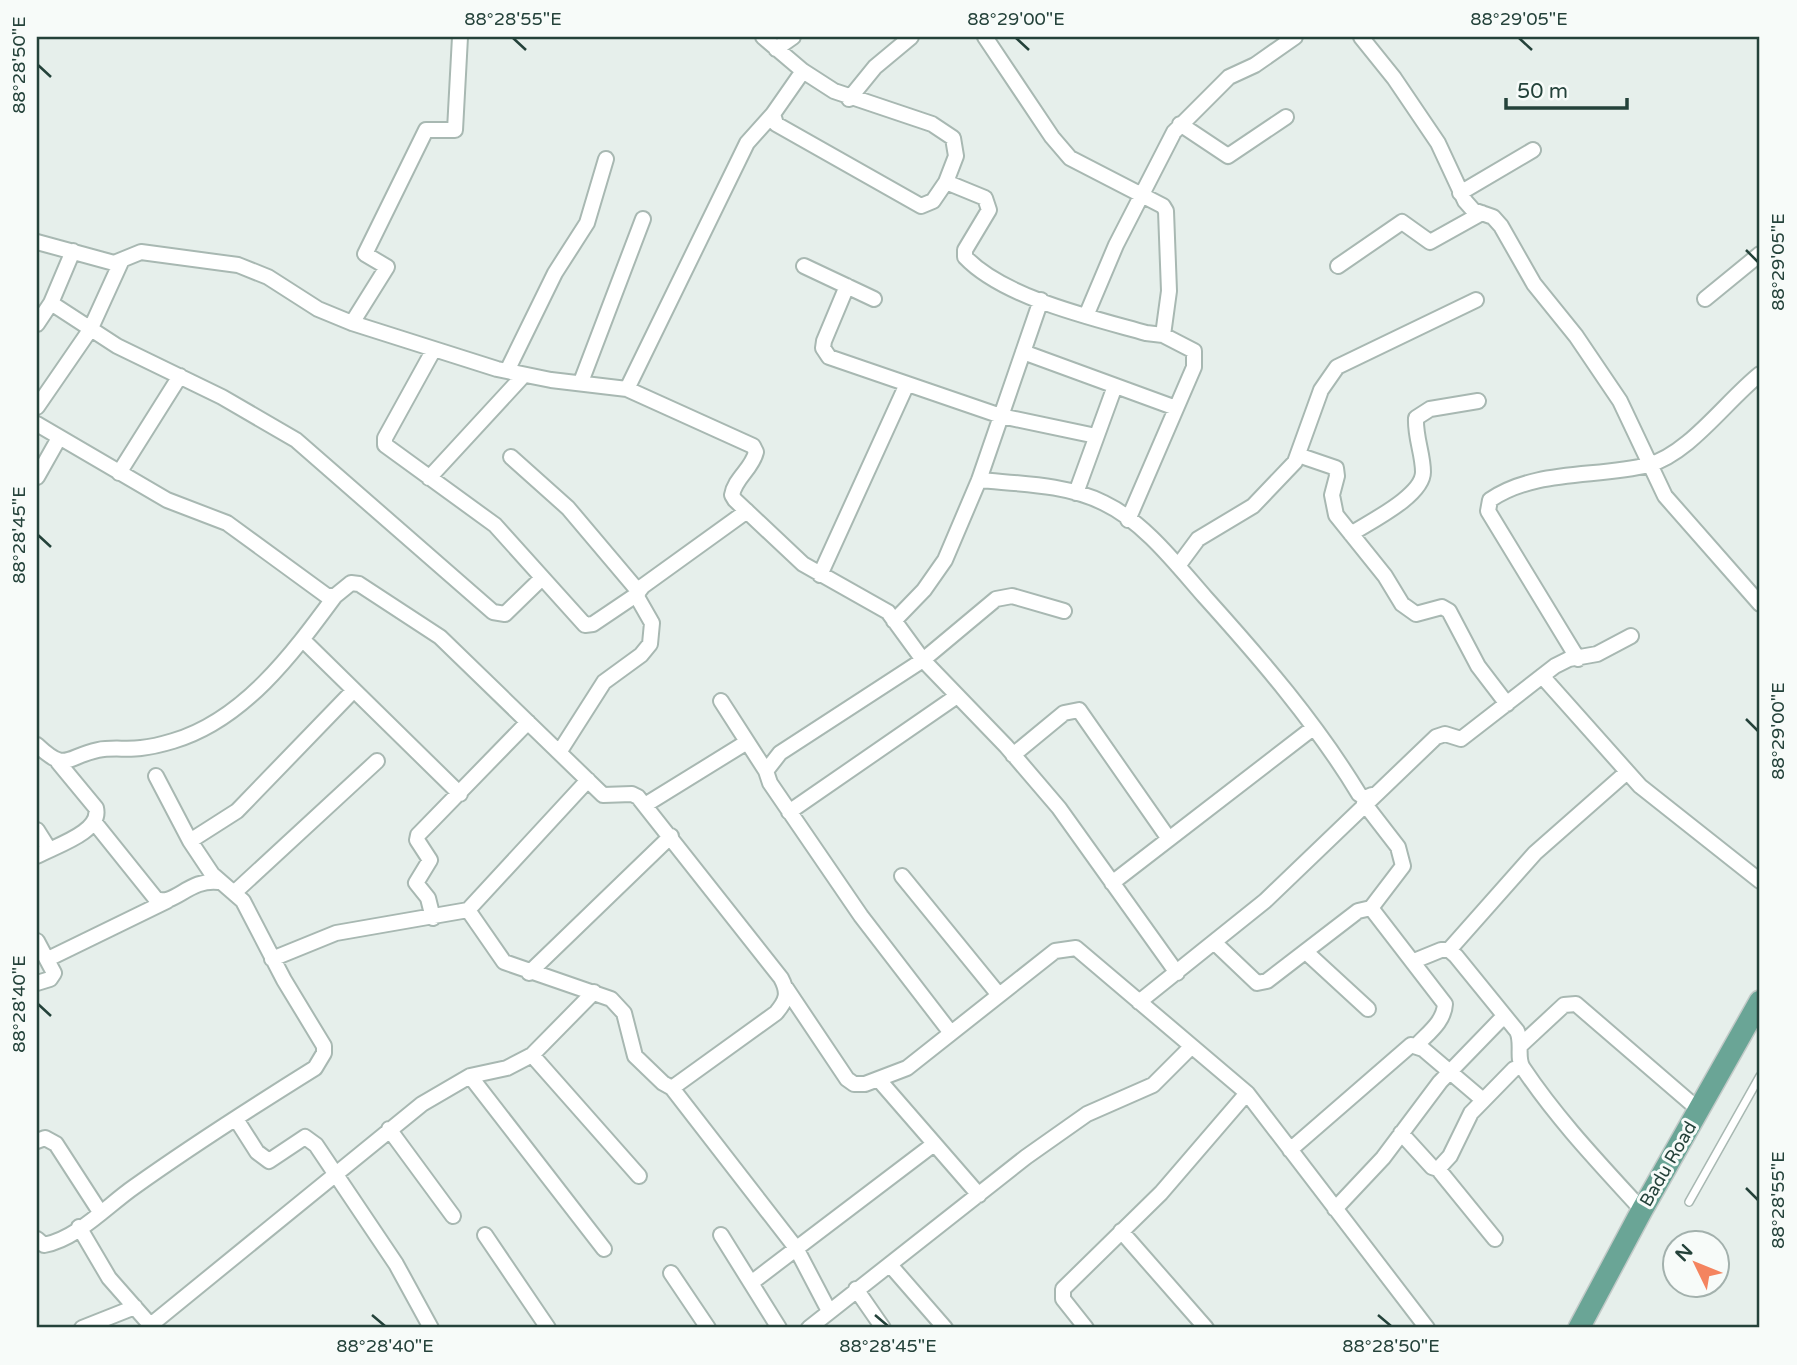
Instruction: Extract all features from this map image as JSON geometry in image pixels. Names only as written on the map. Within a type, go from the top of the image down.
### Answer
[{"type":"main road","name":"Badu Road","points":[[1581,1327],[1642,1210],[1760,1001]]},
{"type":"street","points":[[352,323],[387,267],[365,254],[426,130],[455,130],[460,37]]},
{"type":"street","points":[[764,37],[803,71],[849,99],[891,108],[932,124],[953,138],[956,156],[946,182],[933,201],[921,206],[776,124],[773,114]]},
{"type":"street","points":[[776,50],[793,37]]},
{"type":"street","points":[[849,99],[874,67],[911,37]]},
{"type":"street","points":[[985,37],[1052,137],[1070,158],[1163,206],[1168,217],[1170,291],[1163,335]]},
{"type":"street","points":[[1086,316],[1116,245],[1180,124],[1229,77],[1255,65],[1295,37]]},
{"type":"street","points":[[1361,37],[1394,78],[1438,143],[1460,193],[1473,209],[1493,217],[1507,234],[1535,285],[1576,336],[1620,401],[1647,465],[1665,496],[1760,604]]},
{"type":"street","points":[[627,389],[747,143],[773,114],[803,71]]},
{"type":"street","points":[[1180,124],[1228,156],[1286,117]]},
{"type":"street","points":[[1460,193],[1533,150]]},
{"type":"street","points":[[506,371],[555,273],[587,223],[607,159]]},
{"type":"street","points":[[946,182],[985,198],[989,210],[965,250],[965,257],[985,274],[1041,300],[1086,316],[1146,333],[1163,335],[1189,346],[1196,356],[1128,520]]},
{"type":"street","points":[[1338,266],[1402,222],[1430,242],[1482,213]]},
{"type":"street","points":[[581,382],[643,219]]},
{"type":"street","points":[[37,242],[114,263],[141,252],[238,265],[268,278],[318,310],[352,323],[433,351],[506,371],[627,389],[753,446],[757,452],[739,478],[732,495],[780,544],[820,575],[879,605],[894,621],[923,660],[1059,808],[1177,973]]},
{"type":"street","points":[[37,324],[51,303],[73,251]]},
{"type":"street","points":[[1705,299],[1760,254]]},
{"type":"street","points":[[37,407],[90,330],[121,262]]},
{"type":"street","points":[[804,266],[874,299]]},
{"type":"street","points":[[847,286],[824,341],[825,352],[835,360],[1001,416],[1096,436]]},
{"type":"street","points":[[894,621],[924,590],[946,561],[979,480],[1041,300]]},
{"type":"street","points":[[1178,566],[1206,532],[1230,522],[1266,495],[1298,455],[1321,390],[1336,367],[1476,300]]},
{"type":"street","points":[[51,303],[90,330],[253,413],[296,440],[499,615],[511,609],[542,578]]},
{"type":"street","points":[[433,351],[385,438],[385,445],[495,525],[580,622],[589,625],[638,593],[747,511]]},
{"type":"street","points":[[1023,352],[1176,408]]},
{"type":"street","points":[[1578,659],[1507,544],[1487,505],[1497,495],[1531,484],[1584,472],[1647,465],[1670,456],[1760,374]]},
{"type":"street","points":[[429,478],[524,375]]},
{"type":"street","points":[[119,473],[180,376]]},
{"type":"street","points":[[820,575],[908,384]]},
{"type":"street","points":[[1076,493],[1115,386]]},
{"type":"street","points":[[1351,534],[1402,501],[1420,484],[1424,473],[1416,418],[1430,409],[1478,401]]},
{"type":"street","points":[[37,424],[178,506],[227,523],[327,596],[335,596]]},
{"type":"street","points":[[37,477],[59,438]]},
{"type":"street","points":[[1298,455],[1336,468],[1332,502],[1336,514],[1385,576],[1408,612],[1416,614],[1442,607],[1449,611],[1478,666],[1507,704]]},
{"type":"street","points":[[510,457],[568,508],[638,593],[652,624],[650,644],[640,655],[604,682],[560,751]]},
{"type":"street","points":[[979,480],[1076,493],[1105,503],[1128,520],[1178,566],[1240,636],[1312,728],[1359,794],[1368,799],[1398,847],[1403,866],[1370,908],[1358,911],[1275,978],[1257,983],[1215,943]]},
{"type":"street","points":[[58,762],[67,762],[97,750],[142,748],[194,734],[249,695],[303,640],[335,596],[351,583],[377,594],[440,636],[603,795],[632,794],[645,806],[671,836],[786,988],[847,1079],[854,1084],[878,1080],[907,1068],[1055,951],[1076,948],[1089,955],[1139,1002],[1247,1093],[1427,1328]]},
{"type":"street","points":[[766,771],[780,752],[923,660],[996,599],[1012,596],[1065,611]]},
{"type":"street","points":[[1139,1002],[1265,901],[1368,799],[1436,737],[1445,734],[1461,739],[1542,676],[1569,659],[1597,654],[1631,636]]},
{"type":"street","points":[[303,640],[460,794]]},
{"type":"street","points":[[1542,676],[1627,772],[1760,881]]},
{"type":"street","points":[[190,841],[242,806],[354,690]]},
{"type":"street","points":[[789,812],[957,696]]},
{"type":"street","points":[[721,701],[766,771],[769,783],[861,916],[951,1033]]},
{"type":"street","points":[[1013,755],[1064,713],[1079,710],[1169,839]]},
{"type":"street","points":[[433,918],[428,898],[416,883],[430,860],[417,840],[418,835],[528,722]]},
{"type":"street","points":[[1112,883],[1312,728]]},
{"type":"street","points":[[645,806],[747,742]]},
{"type":"street","points":[[37,745],[58,762],[96,808],[95,822],[156,899],[167,901]]},
{"type":"street","points":[[235,892],[377,761]]},
{"type":"street","points":[[1414,961],[1441,950],[1449,950],[1517,872],[1627,772]]},
{"type":"street","points":[[39,1245],[54,1243],[79,1227],[315,1068],[324,1053],[324,1046],[272,959],[249,912],[235,892],[219,882],[190,841],[156,776]]},
{"type":"street","points":[[272,959],[336,933],[468,910],[588,780]]},
{"type":"street","points":[[37,830],[43,853],[95,822]]},
{"type":"street","points":[[529,973],[671,836]]},
{"type":"street","points":[[902,876],[999,995]]},
{"type":"street","points":[[48,959],[167,901],[201,881],[219,882]]},
{"type":"street","points":[[1290,1150],[1376,1078],[1405,1049],[1417,1045],[1445,1013],[1445,1004],[1370,908]]},
{"type":"street","points":[[468,910],[504,962],[529,973],[611,999],[624,1013],[635,1056],[663,1083],[673,1088],[796,1248],[829,1311]]},
{"type":"street","points":[[37,941],[54,973],[50,979],[37,983]]},
{"type":"street","points":[[1449,950],[1517,1031],[1522,1044],[1521,1067],[1576,1137],[1642,1210]]},
{"type":"street","points":[[1306,952],[1368,1009]]},
{"type":"street","points":[[673,1088],[776,1013],[786,1001],[786,988]]},
{"type":"street","points":[[79,1227],[109,1278],[150,1327],[389,1129],[441,1091],[470,1076],[507,1068],[532,1055],[594,992]]},
{"type":"street","points":[[1522,1044],[1564,1005],[1576,1004],[1699,1110]]},
{"type":"street","points":[[1335,1209],[1383,1158],[1449,1072],[1504,1016]]},
{"type":"street","points":[[1417,1045],[1483,1100]]},
{"type":"street","points":[[809,1328],[856,1289],[891,1266],[979,1195],[1087,1114],[1153,1085],[1191,1047]]},
{"type":"street","points":[[532,1055],[639,1176]]},
{"type":"street","points":[[1438,1169],[1450,1156],[1471,1113],[1514,1069],[1521,1067]]},
{"type":"street","points":[[470,1076],[604,1248]]},
{"type":"street","points":[[878,1080],[979,1195]]},
{"type":"street","points":[[1086,1328],[1063,1299],[1063,1289],[1161,1193],[1247,1093]]},
{"type":"street","points":[[236,1119],[257,1152],[269,1161],[305,1137],[316,1145],[337,1172],[397,1264],[431,1328]]},
{"type":"street","points":[[389,1129],[453,1216]]},
{"type":"street","points":[[1401,1133],[1432,1167],[1438,1169],[1495,1239]]},
{"type":"street","points":[[37,1141],[45,1138],[56,1144],[100,1212]]},
{"type":"street","points":[[751,1283],[934,1144]]},
{"type":"street","points":[[1121,1231],[1206,1328]]},
{"type":"street","points":[[485,1235],[548,1328]]},
{"type":"street","points":[[721,1235],[779,1328]]},
{"type":"street","points":[[891,1266],[945,1328]]},
{"type":"street","points":[[671,1273],[708,1328]]},
{"type":"street","points":[[856,1289],[883,1328]]},
{"type":"street","points":[[82,1328],[135,1307]]},
{"type":"lane","points":[[1689,1202],[1760,1076]]}]
